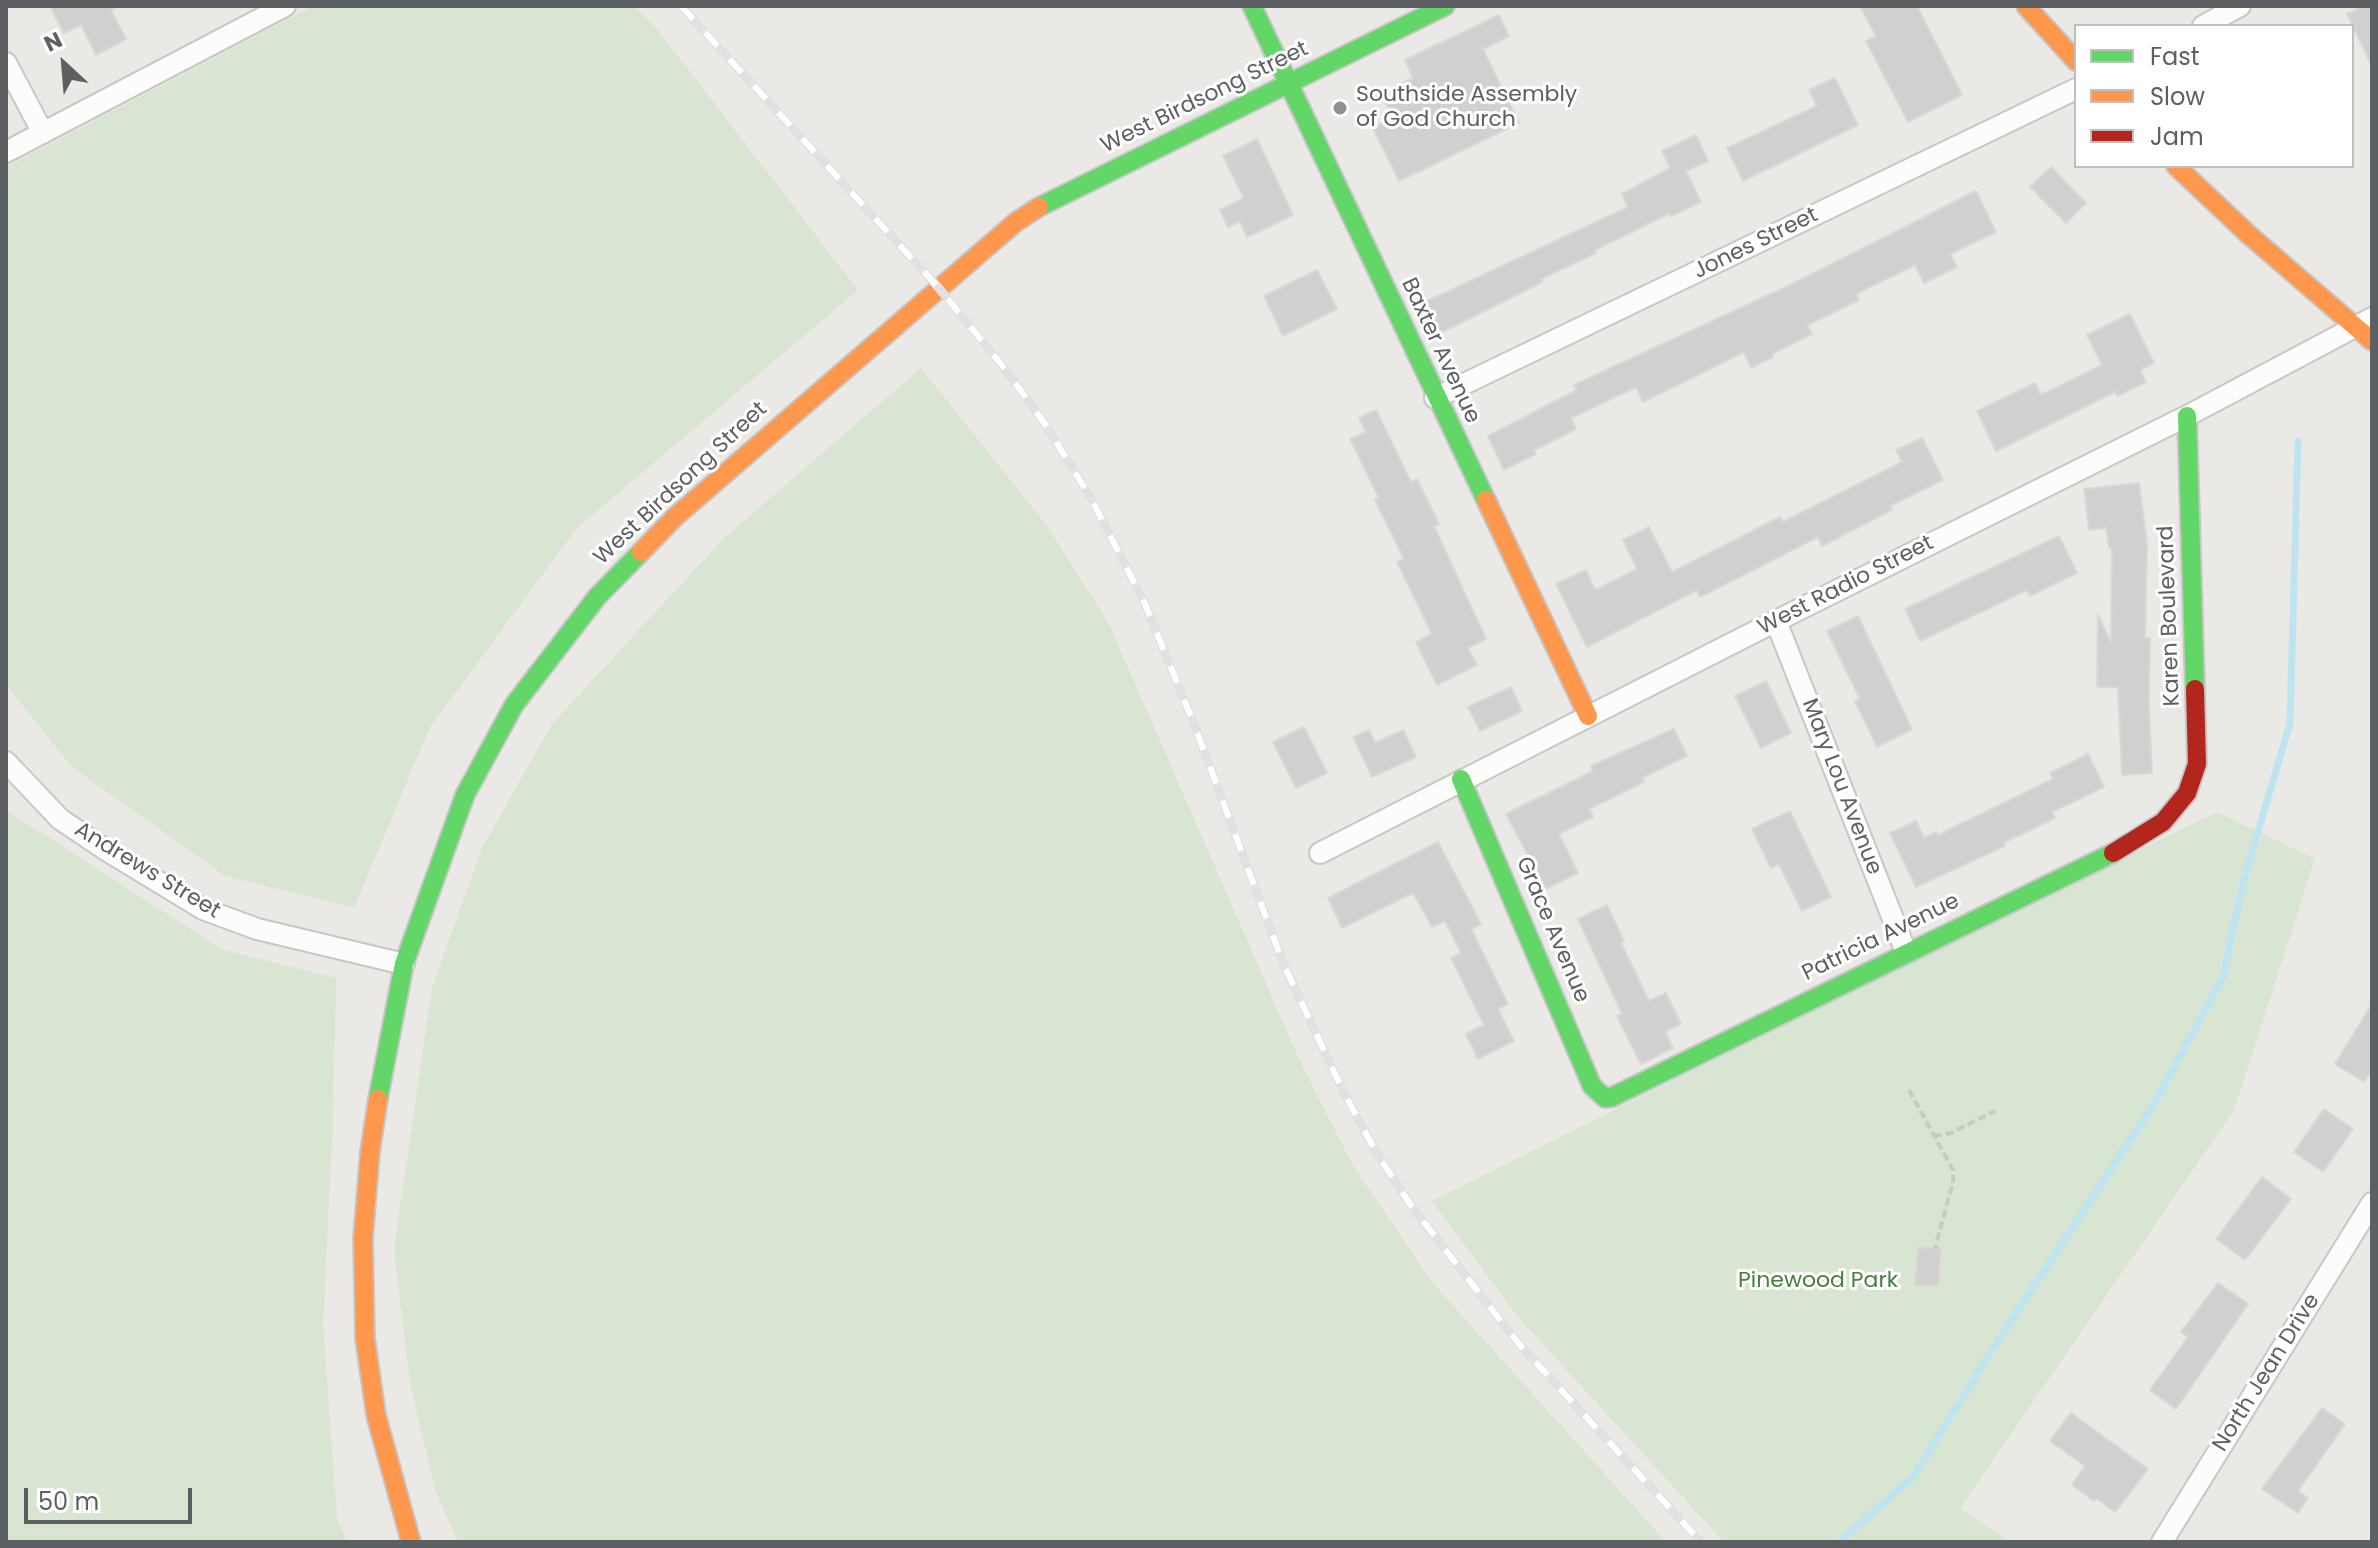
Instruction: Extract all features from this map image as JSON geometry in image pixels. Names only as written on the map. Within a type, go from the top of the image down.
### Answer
[{"type":"street","points":[[6,152],[285,6]]},
{"type":"street","name":"Baxter Avenue","points":[[1252,6],[1588,716]]},
{"type":"street","name":"West Birdsong Street","points":[[411,1542],[376,1415],[365,1338],[363,1238],[370,1152],[380,1082],[404,964],[465,795],[514,705],[597,597],[642,548],[708,486],[1026,214],[1445,6]]},
{"type":"street","points":[[2026,6],[2074,59]]},
{"type":"street","points":[[2207,24],[2240,6]]},
{"type":"street","points":[[6,63],[43,133]]},
{"type":"street","name":"Jones Street","points":[[1435,398],[2074,90]]},
{"type":"street","points":[[2178,168],[2248,234],[2363,323],[2372,341]]},
{"type":"street","name":"West Radio Street","points":[[1320,853],[1461,779],[2187,416],[2363,323]]},
{"type":"street","name":"Karen Boulevard","points":[[2175,809],[2190,787],[2198,756],[2187,416]]},
{"type":"street","name":"Mary Lou Avenue","points":[[1776,621],[1906,952]]},
{"type":"street","name":"Andrews Street","points":[[6,762],[60,819],[203,909],[257,929],[404,964]]},
{"type":"street","name":"Grace Avenue","points":[[1461,779],[1592,1086],[1601,1097]]},
{"type":"street","name":"Patricia Avenue","points":[[1601,1097],[1616,1095],[2111,854],[2155,828],[2175,809]]},
{"type":"street","name":"North Jean Drive","points":[[2162,1542],[2372,1203]]},
{"type":"path","points":[[1909,1090],[1951,1164],[1954,1176],[1935,1248]]},
{"type":"path","points":[[1934,1136],[1951,1133],[1995,1111]]},
{"type":"green space","points":[[313,6],[634,6],[657,29],[858,290],[577,528],[430,727],[354,908],[225,876],[72,767],[6,685],[6,167]]},
{"type":"green space","points":[[921,368],[1047,526],[1109,624],[1300,1061],[1352,1164],[1431,1281],[1666,1542],[458,1542],[436,1492],[410,1384],[394,1249],[432,988],[482,848],[552,724],[723,539]]},
{"type":"green space","points":[[6,810],[223,950],[336,978],[323,1325],[337,1519],[347,1542],[6,1542]]},
{"type":"green space","name":"Pinewood Park","points":[[2217,812],[2315,859],[2234,1110],[1960,1508],[2010,1542],[1724,1542],[1517,1316],[1432,1201]]},
{"type":"building","points":[[50,6],[120,6],[111,10],[126,39],[96,55],[81,25],[64,33]]},
{"type":"building","points":[[1860,6],[1917,6],[1962,95],[1908,122],[1866,41],[1876,36]]},
{"type":"building","points":[[2364,6],[2372,6],[2372,66],[2354,24],[2347,14]]},
{"type":"building","points":[[1499,15],[1509,36],[1483,49],[1519,123],[1399,181],[1373,128],[1393,118],[1381,94],[1413,78],[1405,60]]},
{"type":"building","points":[[1835,78],[1858,125],[1743,181],[1727,148],[1817,106],[1809,90]]},
{"type":"building","points":[[1696,135],[1708,161],[1686,171],[1701,202],[1671,216],[1670,213],[1595,250],[1596,253],[1541,279],[1542,282],[1436,335],[1421,304],[1628,207],[1622,194],[1670,168],[1662,151]]},
{"type":"building","points":[[1257,139],[1293,215],[1247,237],[1240,221],[1228,227],[1220,210],[1244,198],[1223,156]]},
{"type":"building","points":[[2051,167],[2086,203],[2066,223],[2030,187]]},
{"type":"building","points":[[1976,191],[1996,232],[1950,254],[1957,267],[1924,283],[1915,265],[1856,294],[1859,300],[1807,325],[1812,334],[1751,368],[1744,352],[1643,402],[1636,387],[1571,418],[1576,429],[1534,450],[1536,454],[1504,470],[1488,436],[1577,390],[1574,385],[1788,286]]},
{"type":"building","points":[[1317,270],[1337,309],[1283,336],[1264,296]]},
{"type":"building","points":[[2130,314],[2154,363],[2140,370],[2146,382],[2117,396],[2115,392],[1996,451],[1977,411],[2035,383],[2041,395],[2102,365],[2087,335]]},
{"type":"building","points":[[1376,410],[1411,482],[1417,479],[1439,524],[1434,526],[1486,639],[1468,648],[1477,665],[1437,685],[1416,642],[1432,634],[1397,562],[1404,559],[1350,439],[1366,432],[1359,418]]},
{"type":"building","points":[[1922,438],[1943,480],[1890,506],[1892,510],[1822,546],[1818,537],[1700,597],[1697,590],[1587,647],[1556,584],[1586,570],[1595,590],[1637,569],[1623,540],[1649,527],[1672,572],[1780,517],[1783,522],[1902,462],[1896,450]]},
{"type":"building","points":[[2139,483],[2147,544],[2145,638],[2150,638],[2152,773],[2122,775],[2118,687],[2097,687],[2098,615],[2111,642],[2112,548],[2109,548],[2106,528],[2089,530],[2084,489]]},
{"type":"building","points":[[2059,536],[2077,573],[2030,596],[2027,590],[1920,641],[1905,609]]},
{"type":"building","points":[[1858,616],[1912,729],[1877,747],[1855,701],[1860,699],[1827,631]]},
{"type":"building","points":[[1766,681],[1791,733],[1761,748],[1735,696]]},
{"type":"building","points":[[1511,687],[1522,711],[1480,731],[1468,707]]},
{"type":"building","points":[[1304,727],[1327,773],[1296,788],[1273,742]]},
{"type":"building","points":[[1674,729],[1687,756],[1642,778],[1644,782],[1589,809],[1593,817],[1559,834],[1578,873],[1546,889],[1506,814],[1593,771],[1591,766]]},
{"type":"building","points":[[1369,730],[1375,743],[1403,730],[1416,757],[1372,777],[1353,737]]},
{"type":"building","points":[[2088,754],[2104,787],[2052,812],[2055,818],[2003,843],[2005,846],[1916,887],[1890,833],[1916,821],[1924,838],[1936,832],[1938,835],[2053,779],[2050,773]]},
{"type":"building","points":[[1790,811],[1831,897],[1802,911],[1779,864],[1771,868],[1752,829]]},
{"type":"building","points":[[1438,842],[1481,924],[1471,929],[1508,1004],[1498,1009],[1514,1041],[1478,1059],[1466,1034],[1484,1025],[1451,958],[1461,953],[1445,921],[1432,927],[1413,893],[1342,928],[1328,898]]},
{"type":"building","points":[[1607,905],[1624,941],[1621,943],[1649,1001],[1666,993],[1681,1024],[1665,1032],[1673,1048],[1641,1064],[1617,1016],[1622,1014],[1578,919]]},
{"type":"building","points":[[2372,1004],[2372,1070],[2364,1082],[2335,1064]]},
{"type":"building","points":[[2324,1109],[2353,1129],[2323,1172],[2294,1152]]},
{"type":"building","points":[[2262,1177],[2291,1199],[2245,1260],[2216,1239]]},
{"type":"building","points":[[1918,1247],[1941,1248],[1938,1286],[1915,1285]]},
{"type":"building","points":[[2218,1283],[2248,1304],[2176,1409],[2150,1390],[2188,1337],[2181,1332]]},
{"type":"building","points":[[2322,1408],[2345,1424],[2298,1491],[2308,1498],[2298,1513],[2262,1489]]},
{"type":"building","points":[[2071,1413],[2148,1469],[2115,1512],[2072,1485],[2085,1466],[2050,1441]]},
{"type":"waterway","points":[[1839,1542],[1912,1478],[2011,1320],[2151,1109],[2223,977],[2243,883],[2290,723],[2298,441]]},
{"type":"railway","points":[[681,6],[938,287],[1045,424],[1092,500],[1145,604],[1194,724],[1283,963],[1344,1093],[1376,1152],[1412,1207],[1519,1344],[1701,1542]]},
{"type":"traffic: fast","points":[[1252,6],[1486,500]]},
{"type":"traffic: fast","points":[[1039,207],[1445,6]]},
{"type":"traffic: fast","points":[[2187,416],[2195,689]]},
{"type":"traffic: fast","points":[[378,1099],[404,964],[465,795],[514,705],[597,597],[641,552]]},
{"type":"traffic: fast","points":[[1461,779],[1592,1086],[1605,1098],[2113,853]]},
{"type":"traffic: slow","points":[[2026,6],[2074,59]]},
{"type":"traffic: slow","points":[[2178,168],[2248,234],[2372,341]]},
{"type":"traffic: slow","points":[[641,552],[675,517],[1016,222],[1039,207]]},
{"type":"traffic: slow","points":[[1486,500],[1588,716]]},
{"type":"traffic: slow","points":[[378,1099],[363,1238],[365,1338],[376,1415],[411,1542]]},
{"type":"traffic: jam","points":[[2113,853],[2163,822],[2187,793],[2197,764],[2195,689]]},
{"type":"place","name":"Southside Assembly of God Church","points":[[1340,108]]}]
